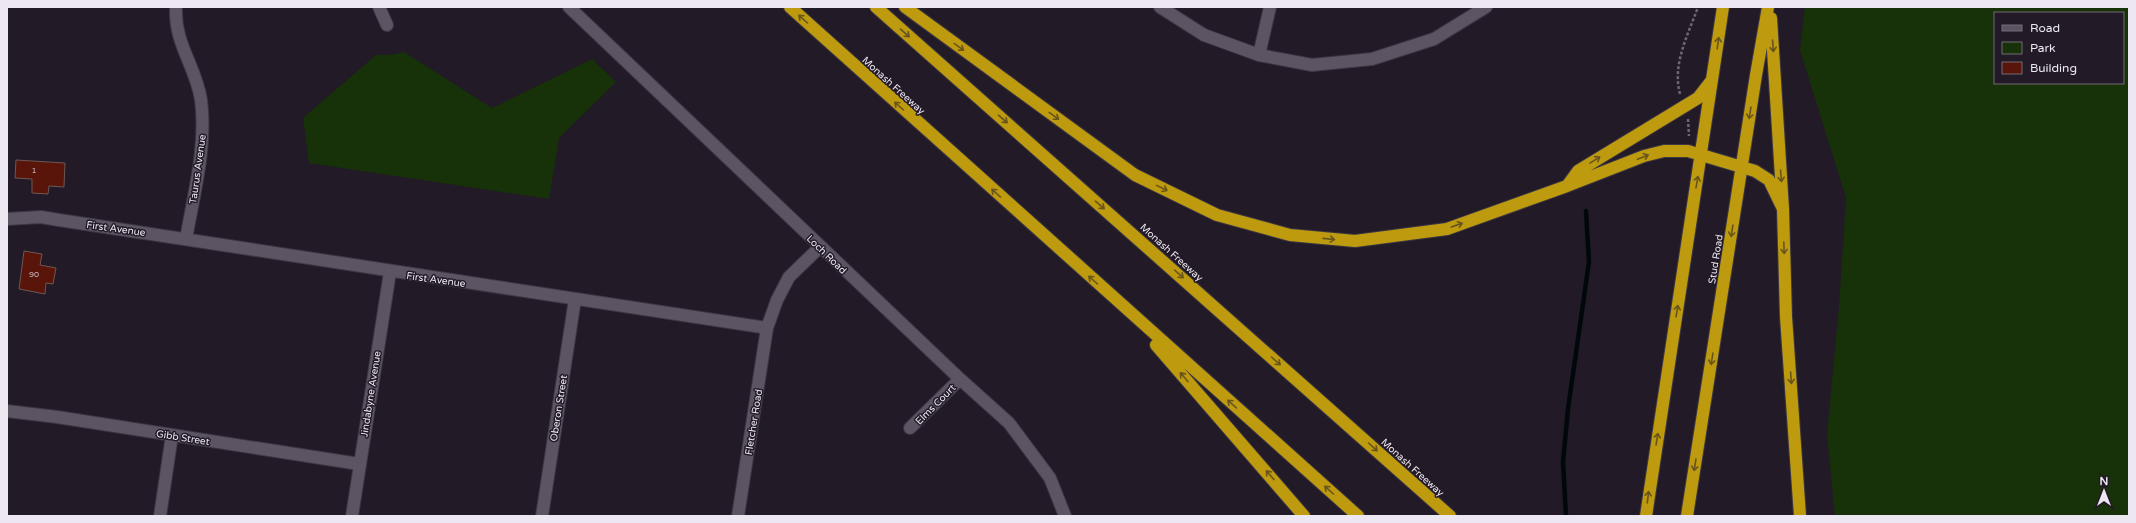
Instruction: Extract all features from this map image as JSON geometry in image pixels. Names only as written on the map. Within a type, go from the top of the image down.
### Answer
[{"type":"highway","name":"Monash Freeway","points":[[790,7],[1358,516]]},
{"type":"highway","name":"Monash Freeway","points":[[876,7],[1450,516]]},
{"type":"highway","points":[[905,7],[1135,175],[1217,215],[1290,235],[1355,242],[1447,229],[1567,186],[1644,156],[1664,151],[1688,151],[1755,171],[1769,180],[1783,209]]},
{"type":"highway","points":[[1646,516],[1723,7]]},
{"type":"highway","points":[[1770,7],[1783,209],[1786,316],[1800,516]]},
{"type":"highway","name":"Stud Road","points":[[1688,516],[1742,166],[1770,7]]},
{"type":"highway","points":[[1567,186],[1578,171],[1698,98],[1713,79]]},
{"type":"highway","points":[[1122,306],[1304,516]]},
{"type":"street","name":"Taurus Avenue","points":[[176,7],[178,32],[182,48],[198,86],[202,115],[202,144],[186,239]]},
{"type":"street","points":[[379,7],[387,25]]},
{"type":"street","name":"Loch Road","points":[[569,7],[820,247],[1009,423],[1050,478],[1065,516]]},
{"type":"street","points":[[1160,7],[1204,35],[1259,55],[1312,65],[1372,59],[1434,39],[1486,7]]},
{"type":"street","points":[[1259,55],[1270,7]]},
{"type":"street","name":"First Avenue","points":[[7,219],[41,217],[390,272],[767,328]]},
{"type":"street","points":[[767,328],[777,300],[789,278],[820,247]]},
{"type":"street","name":"Jindabyne Avenue","points":[[352,516],[390,272]]},
{"type":"street","name":"Oberon Street","points":[[542,516],[575,299]]},
{"type":"street","name":"Fletcher Road","points":[[738,516],[767,328]]},
{"type":"street","name":"Elms Court","points":[[910,428],[960,379]]},
{"type":"street","name":"Gibb Street","points":[[7,412],[57,417],[359,464]]},
{"type":"street","points":[[160,516],[172,435]]},
{"type":"path","points":[[1680,97],[1677,76],[1680,57],[1698,7]]},
{"type":"path","points":[[1688,114],[1689,142]]},
{"type":"green space","points":[[1805,7],[2129,7],[2129,516],[1835,516],[1827,434],[1839,307],[1846,198],[1800,50]]},
{"type":"green space","points":[[404,52],[492,108],[592,59],[616,82],[559,138],[549,199],[309,163],[303,118],[376,55],[391,55]]},
{"type":"building","points":[[16,160],[65,163],[64,187],[49,186],[48,194],[32,193],[32,179],[15,178]]},
{"type":"building","points":[[24,251],[42,254],[40,265],[56,268],[53,284],[46,283],[45,294],[19,289]]},
{"type":"waterway","points":[[1566,516],[1563,462],[1568,409],[1589,262],[1586,211]]}]
